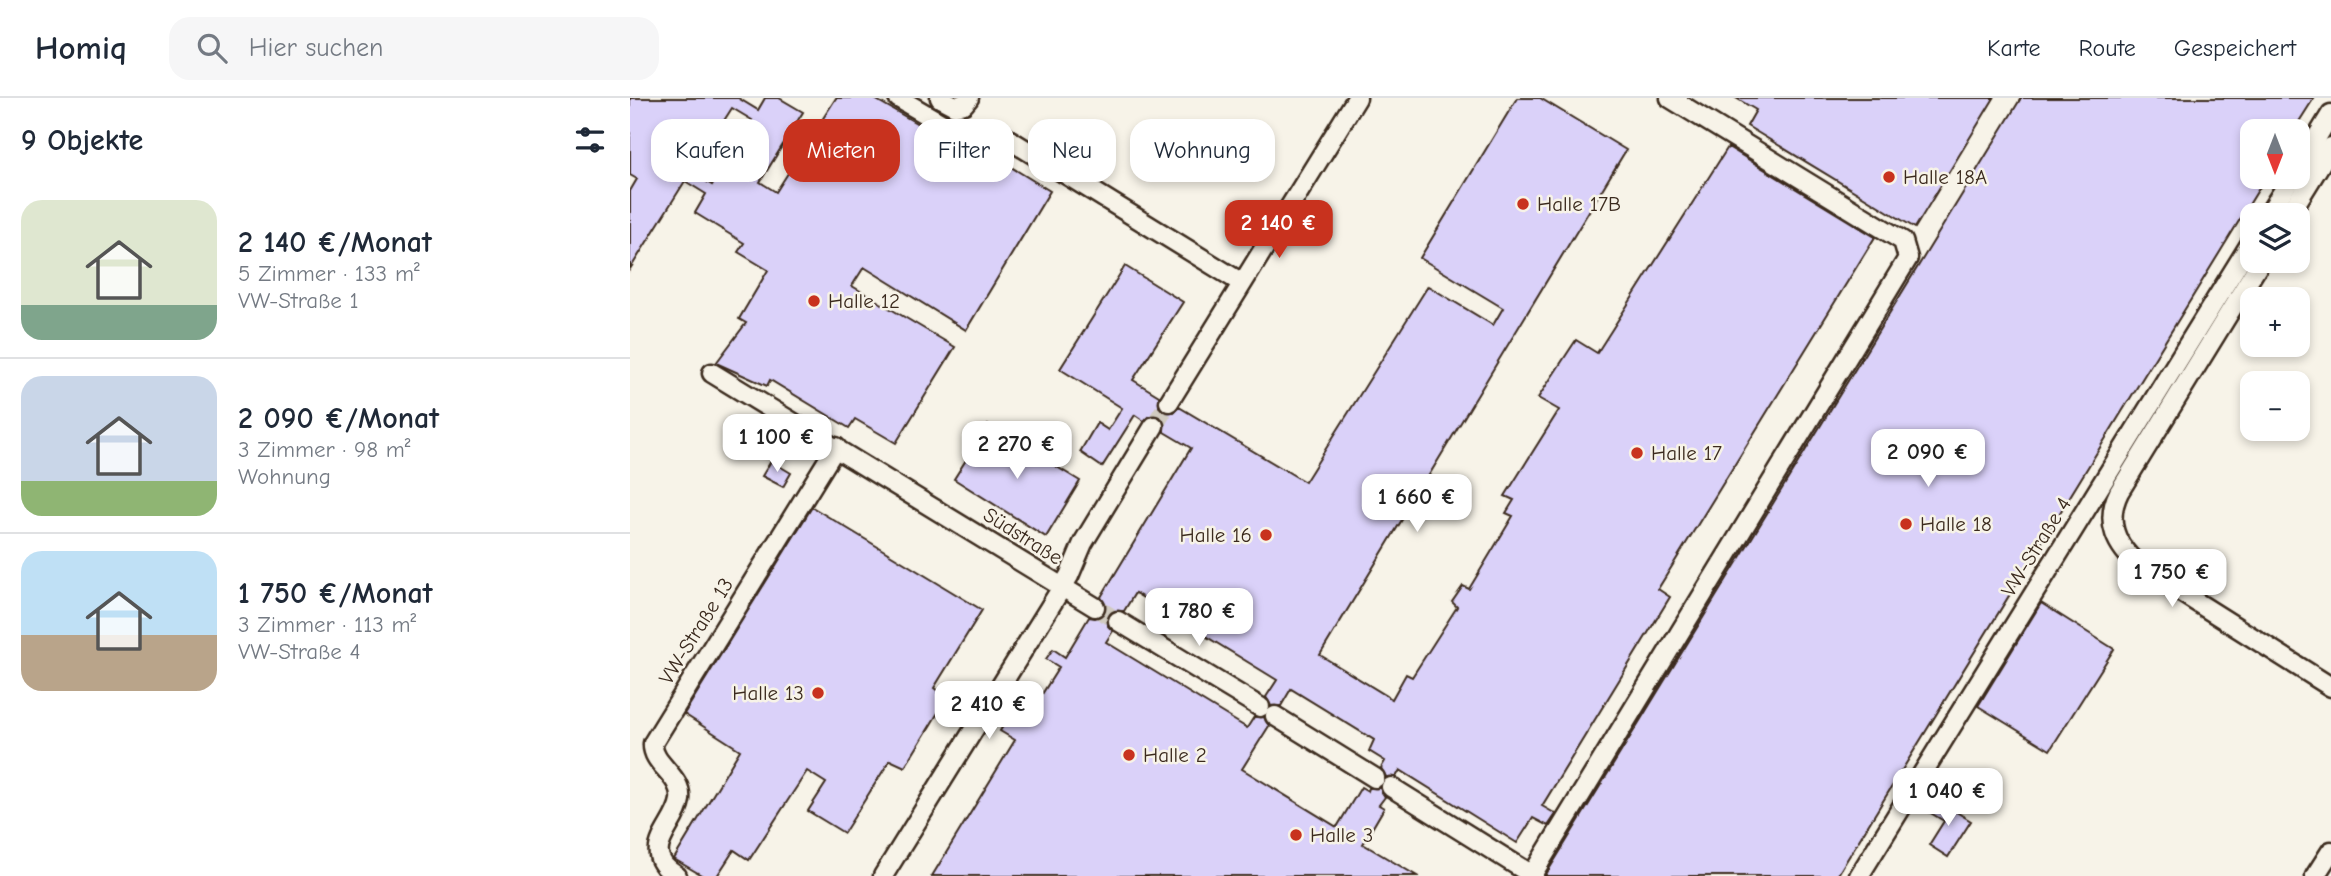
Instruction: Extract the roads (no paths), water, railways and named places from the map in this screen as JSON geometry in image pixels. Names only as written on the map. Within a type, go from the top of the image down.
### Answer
[{"type":"street","points":[[898,98],[946,126],[997,132],[1242,283]]},
{"type":"street","points":[[940,98],[960,106],[969,98]]},
{"type":"street","points":[[1170,401],[1357,98]]},
{"type":"street","points":[[1118,621],[1533,875],[1908,258],[1903,241],[1670,98]]},
{"type":"street","points":[[2310,148],[2331,114]]},
{"type":"street","points":[[2296,203],[2331,147]]},
{"type":"street","name":"VW-Straße 4","points":[[1859,876],[2240,260]]},
{"type":"street","points":[[2254,273],[2125,483],[2113,505],[2112,523],[2115,538],[2130,558],[2331,687]]},
{"type":"street","name":"Südstraße","points":[[712,373],[1095,607]]},
{"type":"street","points":[[883,876],[1062,586],[1083,543],[1154,426]]},
{"type":"street","name":"VW-Straße 13","points":[[677,876],[662,862],[659,846],[680,802],[679,786],[654,752],[653,743],[836,447]]},
{"type":"street","points":[[2315,876],[2331,850]]},
{"type":"tunnel","points":[[1154,426],[1169,402]]},
{"type":"tunnel","points":[[1095,607],[1118,621]]},
{"type":"place","name":"Halle 18A","points":[[1889,177]]},
{"type":"place","name":"Halle 17B","points":[[1523,204]]},
{"type":"place","name":"Halle 12","points":[[814,301]]},
{"type":"place","name":"Halle 17","points":[[1637,453]]},
{"type":"place","name":"Halle 18","points":[[1906,524]]},
{"type":"place","name":"Halle 16","points":[[1266,535]]},
{"type":"place","name":"Halle 13","points":[[818,693]]},
{"type":"place","name":"Halle 2","points":[[1129,755]]},
{"type":"place","name":"Halle 3","points":[[1296,835]]}]
